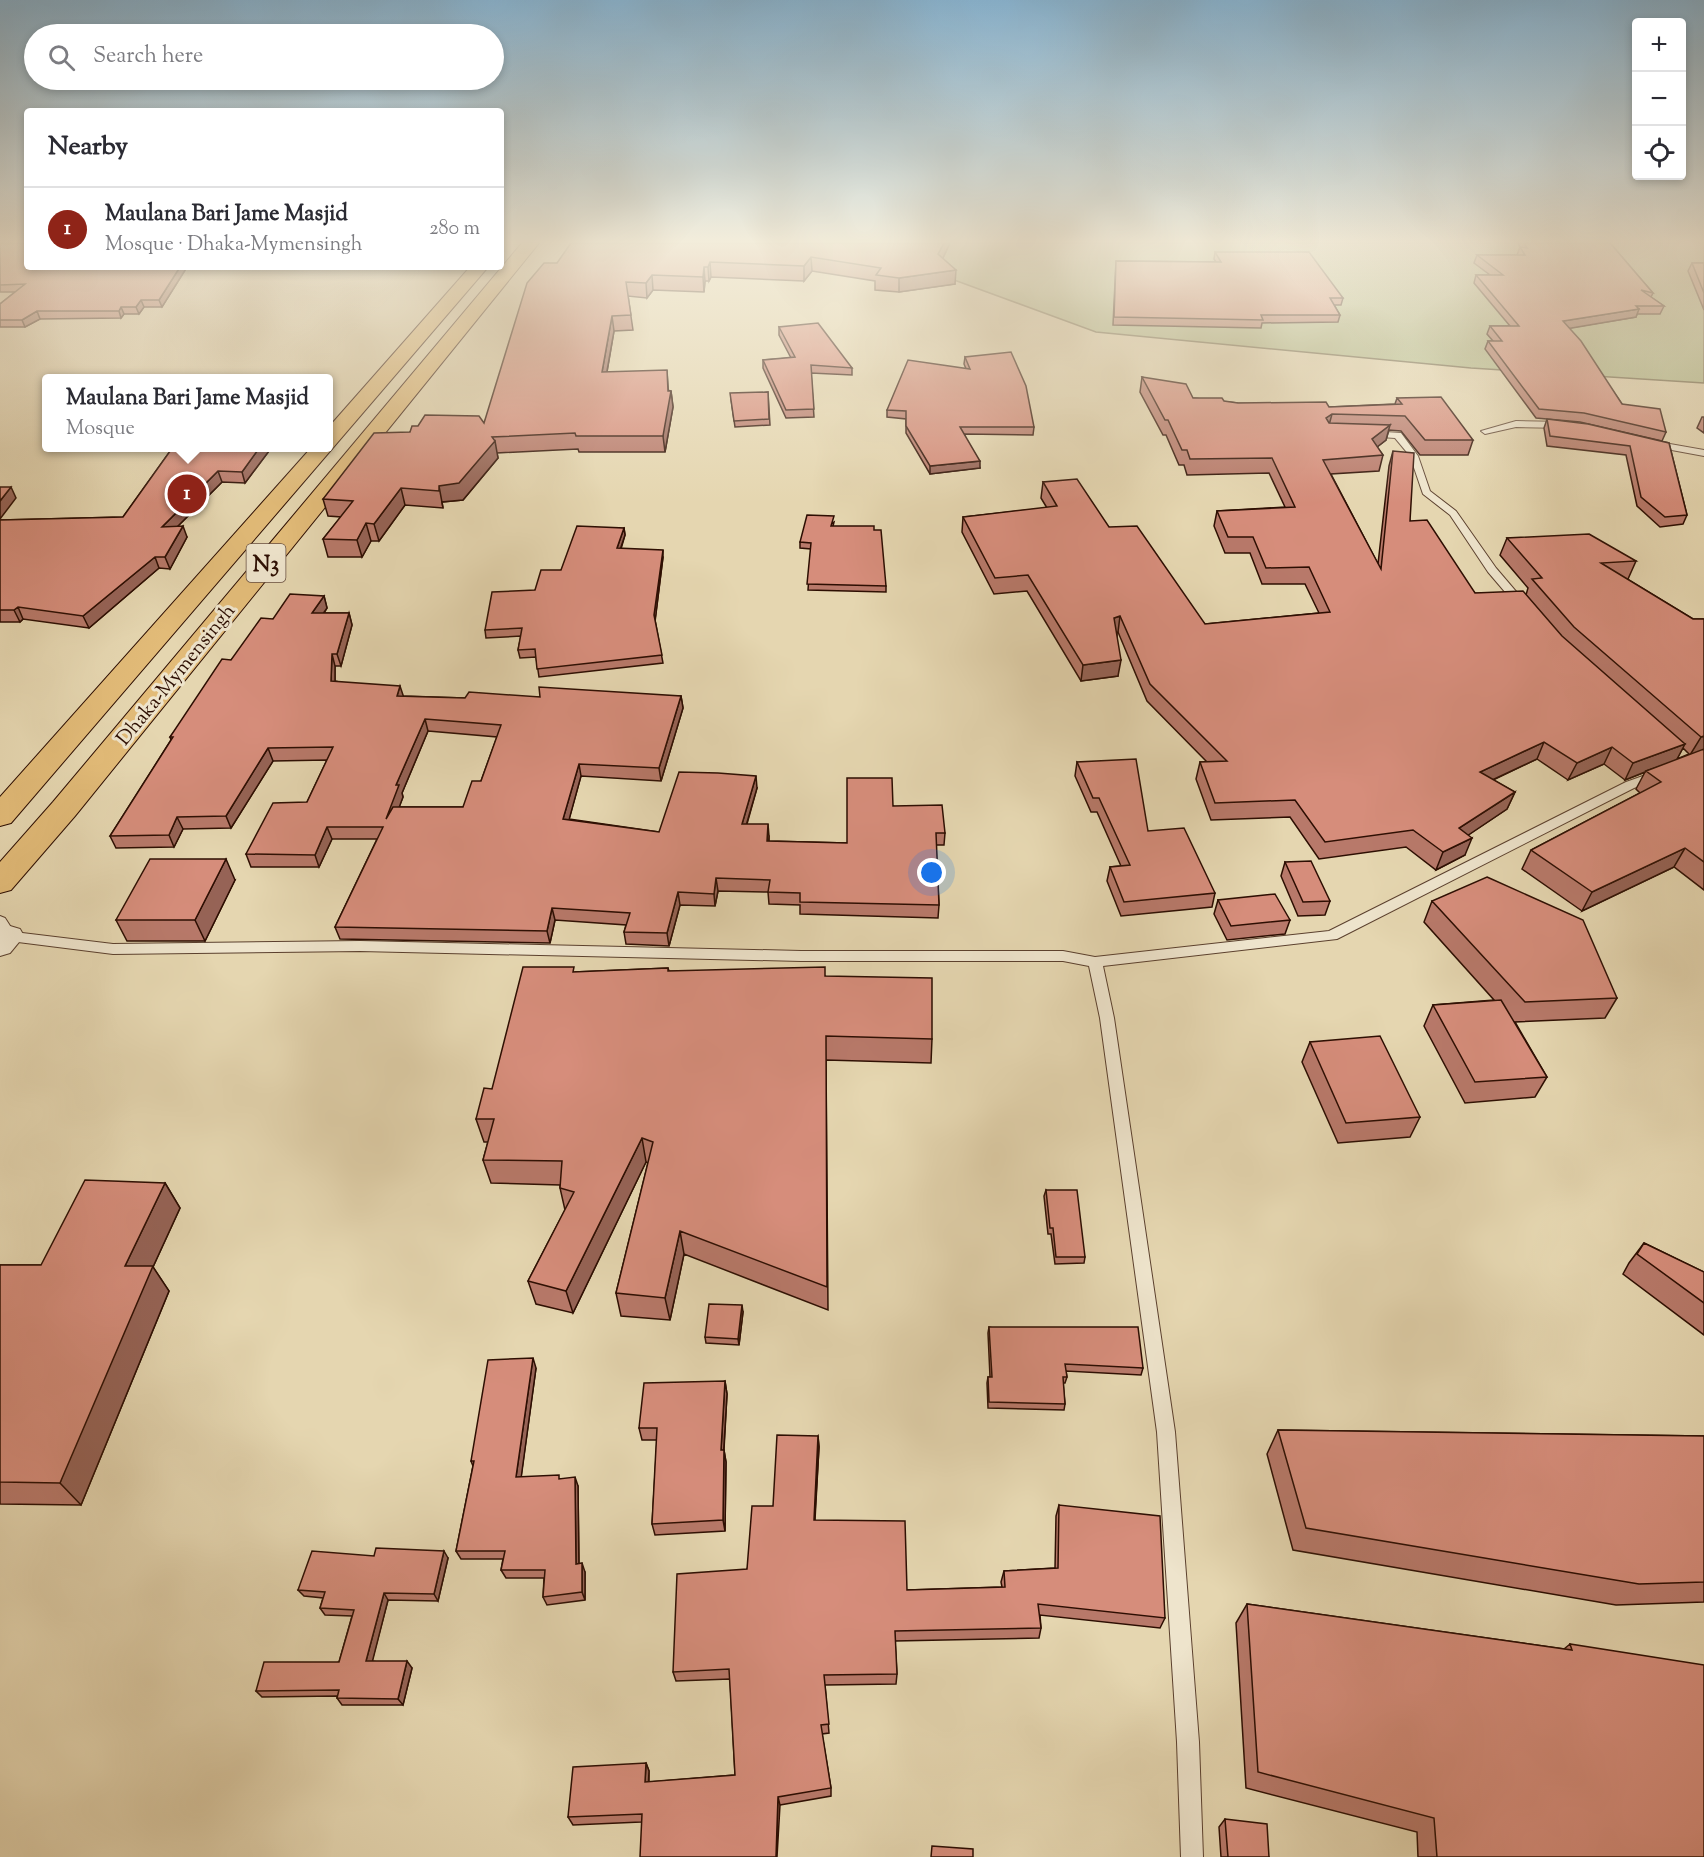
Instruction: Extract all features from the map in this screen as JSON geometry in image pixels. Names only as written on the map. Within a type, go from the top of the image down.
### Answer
[{"type":"highway","points":[[333,435],[425,330]]},
{"type":"highway","name":"Dhaka-Mymensingh","points":[[0,882],[72,800],[460,330]]},
{"type":"highway","name":"Dhaka-Mymensingh","points":[[0,816],[318,452]]},
{"type":"lane","points":[[1485,431],[1516,424],[1543,423],[1572,426]]},
{"type":"lane","points":[[1361,434],[1398,435],[1414,456],[1426,492],[1453,513],[1492,570],[1530,614]]},
{"type":"lane","points":[[1641,441],[1704,453]]},
{"type":"lane","points":[[3,934],[113,949],[360,946],[801,956],[1062,956],[1095,962],[1332,936],[1630,785],[1670,770]]},
{"type":"lane","points":[[1095,962],[1107,1018],[1166,1432],[1188,1742],[1192,1857]]},
{"type":"green space","points":[[1090,330],[1704,330],[1704,383],[1471,368]]},
{"type":"building","points":[[513,330],[610,330],[602,372],[667,370],[668,391],[671,391],[663,436],[576,436],[575,433],[492,437],[495,441],[459,483],[439,486],[439,491],[401,488],[374,524],[366,523],[357,540],[323,539],[353,501],[323,499],[374,433],[410,432],[412,426],[418,426],[425,415],[479,416],[484,423]]},
{"type":"building","points":[[780,330],[823,330],[852,368],[811,365],[814,409],[786,410],[763,360],[795,357]]},
{"type":"building","points":[[1493,330],[1571,330],[1581,341],[1622,404],[1660,409],[1666,432],[1584,413],[1539,409],[1488,341],[1502,341]]},
{"type":"building","points":[[1011,352],[1026,386],[1034,427],[960,427],[980,461],[930,466],[906,426],[906,411],[887,410],[908,360],[970,369],[965,357]]},
{"type":"building","points":[[1142,377],[1186,384],[1193,398],[1222,398],[1224,401],[1238,403],[1326,402],[1329,407],[1402,404],[1397,398],[1441,397],[1473,440],[1425,440],[1405,416],[1332,414],[1326,418],[1329,423],[1390,425],[1372,439],[1383,455],[1323,460],[1381,569],[1393,451],[1414,453],[1410,521],[1427,520],[1475,593],[1523,591],[1562,636],[1685,744],[1633,763],[1612,747],[1577,763],[1544,742],[1480,772],[1515,792],[1459,828],[1472,838],[1443,852],[1413,830],[1325,842],[1295,800],[1215,803],[1200,762],[1227,761],[1150,684],[1120,616],[1114,618],[1121,660],[1083,665],[1028,575],[995,578],[963,517],[1057,506],[1043,482],[1077,479],[1109,527],[1137,526],[1205,624],[1330,612],[1309,567],[1266,568],[1253,537],[1228,537],[1217,511],[1295,507],[1272,458],[1190,459],[1187,450],[1182,450],[1168,420],[1165,420]]},
{"type":"building","points":[[768,392],[769,419],[734,421],[730,393]]},
{"type":"building","points":[[1547,419],[1588,424],[1669,443],[1687,515],[1665,517],[1641,497],[1630,446],[1550,436]]},
{"type":"building","points":[[169,452],[256,452],[242,472],[218,471],[162,527],[183,526],[165,557],[155,557],[83,616],[18,607],[14,610],[0,610],[0,520],[123,517]]},
{"type":"building","points":[[0,487],[11,487],[0,501]]},
{"type":"building","points":[[807,515],[834,516],[831,526],[874,526],[874,530],[881,530],[886,586],[807,584],[811,543],[800,542]]},
{"type":"building","points":[[577,526],[624,528],[617,548],[663,550],[654,615],[662,655],[537,669],[535,649],[518,650],[522,628],[485,630],[492,592],[535,590],[541,570],[561,570]]},
{"type":"building","points":[[1589,534],[1636,561],[1601,563],[1693,619],[1704,619],[1704,736],[1701,737],[1574,627],[1532,579],[1542,578],[1507,538]]},
{"type":"building","points":[[290,594],[324,596],[312,613],[349,613],[337,654],[332,654],[331,681],[400,686],[397,696],[465,698],[469,692],[540,697],[539,687],[681,696],[659,768],[579,764],[563,819],[659,832],[679,772],[756,776],[742,824],[768,824],[767,841],[847,843],[847,778],[892,778],[893,806],[942,805],[945,833],[936,833],[939,905],[800,902],[800,893],[768,892],[770,880],[716,878],[714,894],[678,892],[667,933],[624,932],[630,913],[552,908],[547,931],[335,927],[383,827],[327,827],[315,855],[246,854],[273,803],[307,802],[333,747],[268,748],[226,816],[177,817],[169,835],[110,836],[173,737],[170,737],[222,659],[231,660],[261,618],[273,619]],"holes":[[[425,719],[501,725],[481,781],[472,781],[463,807],[393,807],[386,819],[399,785],[396,785]]]},
{"type":"building","points":[[1704,749],[1704,862],[1685,848],[1592,892],[1531,850],[1661,782],[1646,771]]},
{"type":"building","points":[[1136,759],[1148,831],[1184,828],[1215,893],[1124,902],[1110,867],[1130,865],[1099,798],[1093,798],[1077,762]]},
{"type":"building","points":[[150,859],[226,859],[195,920],[116,920]]},
{"type":"building","points":[[1311,861],[1330,901],[1303,902],[1285,862]]},
{"type":"building","points":[[1487,877],[1583,920],[1617,998],[1525,1002],[1432,901]]},
{"type":"building","points":[[1275,894],[1290,920],[1231,926],[1218,900]]},
{"type":"building","points":[[523,967],[574,967],[573,972],[668,968],[668,971],[825,967],[825,976],[932,978],[932,1039],[826,1036],[827,1287],[680,1231],[665,1298],[616,1293],[653,1142],[642,1138],[566,1291],[528,1281],[574,1192],[560,1188],[562,1161],[483,1160],[494,1119],[476,1119],[484,1088],[492,1089]]},
{"type":"building","points":[[1501,1000],[1547,1077],[1475,1082],[1433,1005]]},
{"type":"building","points":[[1380,1036],[1420,1117],[1346,1123],[1310,1042]]},
{"type":"building","points":[[85,1180],[165,1183],[125,1266],[153,1266],[60,1483],[0,1482],[0,1265],[41,1265]]},
{"type":"building","points":[[1046,1190],[1077,1190],[1085,1257],[1056,1257]]},
{"type":"building","points":[[1644,1243],[1704,1272],[1704,1303],[1637,1254]]},
{"type":"building","points":[[709,1304],[742,1305],[738,1339],[705,1337]]},
{"type":"building","points":[[989,1327],[1138,1327],[1143,1368],[1065,1364],[1067,1377],[1063,1377],[1065,1404],[989,1402],[988,1377],[992,1377]]},
{"type":"building","points":[[533,1358],[516,1477],[559,1475],[559,1479],[575,1477],[576,1564],[582,1563],[582,1592],[543,1597],[545,1570],[501,1570],[505,1551],[456,1551],[474,1461],[471,1461],[488,1360]]},
{"type":"building","points":[[725,1381],[721,1450],[724,1450],[723,1520],[652,1524],[657,1428],[639,1428],[644,1383]]},
{"type":"building","points":[[1278,1430],[1704,1436],[1704,1582],[1639,1584],[1306,1528]]},
{"type":"building","points":[[777,1435],[818,1436],[814,1520],[905,1521],[907,1590],[1005,1587],[1004,1571],[1058,1568],[1059,1505],[1160,1516],[1165,1618],[1038,1604],[1041,1628],[895,1631],[897,1674],[824,1675],[829,1724],[821,1725],[831,1788],[778,1797],[776,1857],[640,1857],[642,1814],[568,1817],[573,1767],[646,1763],[645,1782],[735,1775],[729,1669],[673,1672],[677,1574],[747,1569],[752,1506],[773,1506]]},
{"type":"building","points":[[376,1548],[444,1551],[434,1594],[384,1593],[366,1661],[407,1661],[398,1699],[337,1698],[339,1690],[256,1691],[264,1662],[339,1662],[354,1610],[320,1608],[325,1592],[298,1590],[312,1551],[374,1556]]},
{"type":"building","points":[[1247,1604],[1572,1650],[1570,1644],[1704,1665],[1704,1857],[1437,1857],[1434,1818],[1258,1772]]},
{"type":"building","points":[[1225,1819],[1267,1824],[1269,1857],[1228,1857]]},
{"type":"building","points":[[932,1846],[973,1849],[973,1857],[931,1857]]},
{"type":"place","name":"Maulana Bari Jame Masjid","points":[[187,494]]}]
